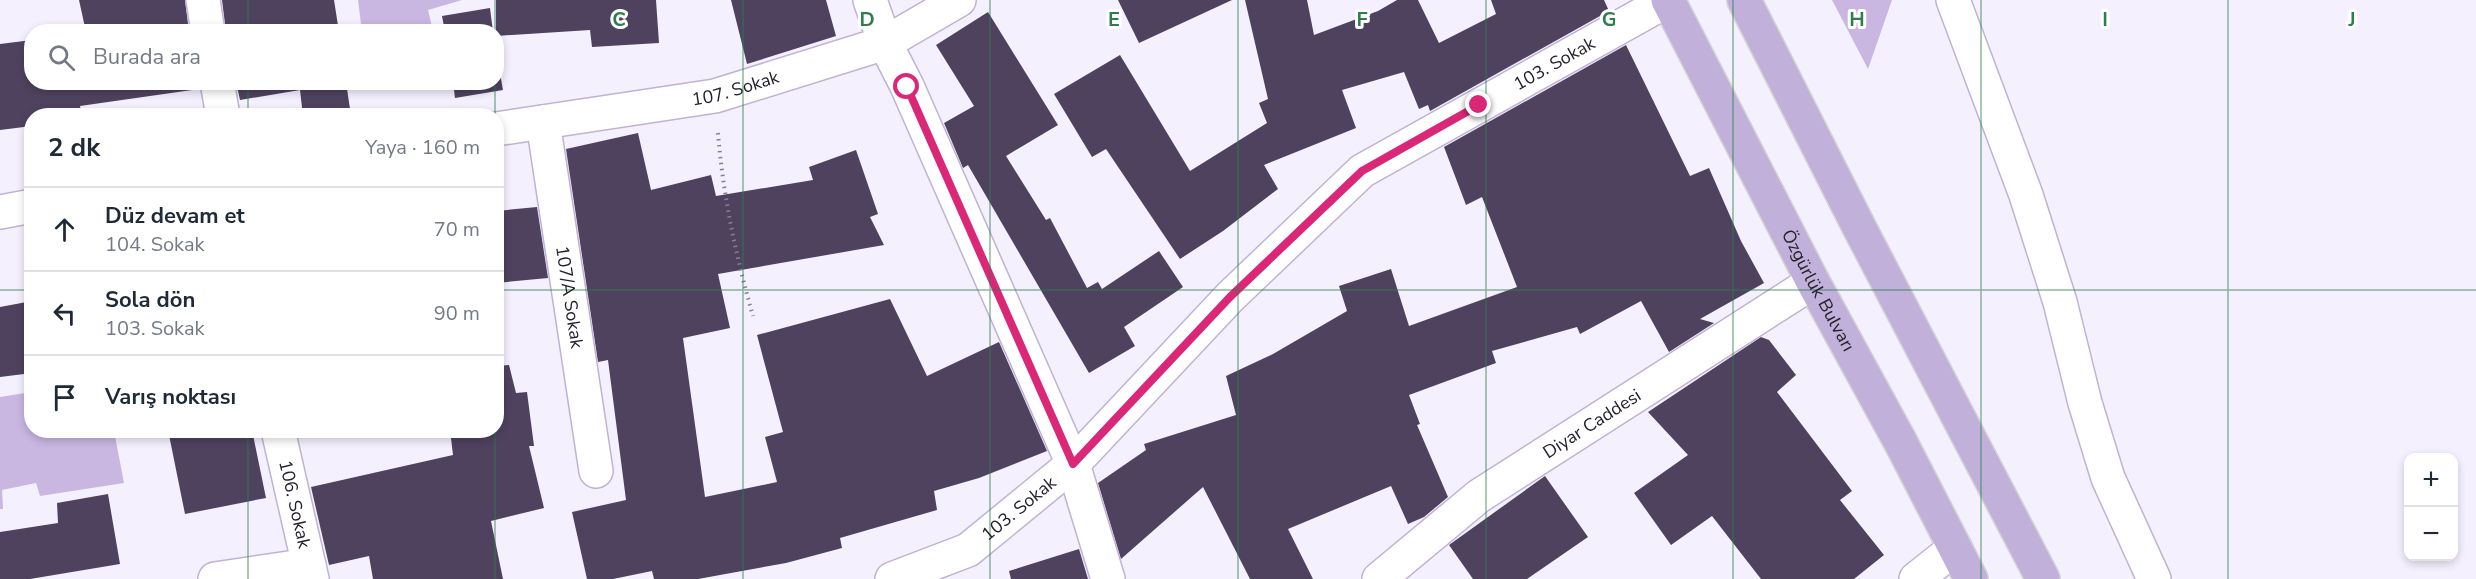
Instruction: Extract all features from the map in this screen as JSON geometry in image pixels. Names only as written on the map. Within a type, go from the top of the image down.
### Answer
[{"type":"main road","name":"Özgürlük Bulvarı","points":[[1668,0],[1813,282],[1901,442],[1971,579]]},
{"type":"main road","points":[[1744,0],[1859,227],[2043,579]]},
{"type":"street","points":[[202,0],[206,24]]},
{"type":"street","points":[[870,0],[885,43],[907,87],[1073,464],[1108,579]]},
{"type":"street","name":"107. Sokak","points":[[504,128],[715,96],[885,43],[959,0]]},
{"type":"street","name":"103. Sokak","points":[[892,579],[968,550],[1073,464],[1230,297],[1362,171],[1668,0]]},
{"type":"street","points":[[1953,0],[2026,195],[2060,302],[2085,403],[2108,478],[2154,579]]},
{"type":"street","points":[[218,90],[222,108]]},
{"type":"street","name":"107/A Sokak","points":[[543,122],[596,471]]},
{"type":"street","points":[[0,212],[24,208]]},
{"type":"street","name":"Diyar Caddesi","points":[[1379,579],[1479,496],[1813,282]]},
{"type":"street","name":"106. Sokak","points":[[280,438],[310,572]]},
{"type":"street","points":[[1916,579],[1955,548]]},
{"type":"street","points":[[215,579],[310,572]]},
{"type":"path","points":[[715,96],[721,172],[743,281],[753,316]]},
{"type":"shaded area","points":[[358,0],[462,0],[428,10],[431,24],[361,24]]},
{"type":"shaded area","points":[[1832,0],[1892,0],[1868,69]]},
{"type":"shaded area","points":[[24,393],[24,438],[115,438],[124,483],[40,496],[36,483],[2,490],[3,509],[0,509],[0,397]]},
{"type":"building","points":[[79,0],[185,0],[188,24],[84,24]]},
{"type":"building","points":[[222,0],[334,0],[338,24],[225,24]]},
{"type":"building","points":[[496,0],[656,0],[659,43],[592,47],[590,30],[504,35],[504,24],[496,24]]},
{"type":"building","points":[[731,0],[826,0],[836,36],[747,64]]},
{"type":"building","points":[[1118,0],[1232,0],[1139,43]]},
{"type":"building","points":[[1245,0],[1307,0],[1314,35],[1378,11],[1397,0],[1418,0],[1439,43],[1496,14],[1491,0],[1604,0],[1609,11],[1430,111],[1428,105],[1419,109],[1404,72],[1342,90],[1356,128],[1264,165],[1278,189],[1223,231],[1180,259],[1106,149],[1092,157],[1054,94],[1120,55],[1190,171],[1267,123],[1259,103],[1268,99]]},
{"type":"building","points":[[490,8],[492,24],[444,24],[442,16]]},
{"type":"building","points":[[988,12],[1058,125],[1006,156],[1046,220],[1050,218],[1087,288],[1098,282],[1102,289],[1159,251],[1183,287],[1124,327],[1135,346],[1089,373],[968,165],[963,168],[944,123],[974,106],[936,45]]},
{"type":"building","points":[[24,41],[24,90],[192,90],[80,106],[80,108],[24,108],[24,127],[0,130],[0,44]]},
{"type":"building","points":[[1626,45],[1690,176],[1709,168],[1741,241],[1764,283],[1700,319],[1714,323],[1669,352],[1641,301],[1580,334],[1577,327],[1492,351],[1496,363],[1409,395],[1420,424],[1417,425],[1448,497],[1424,517],[1408,524],[1391,486],[1288,529],[1313,579],[1250,579],[1203,487],[1121,559],[1098,483],[1146,450],[1144,444],[1236,415],[1226,376],[1273,354],[1347,311],[1339,286],[1391,269],[1409,326],[1517,287],[1482,197],[1466,205],[1444,147]]},
{"type":"building","points":[[238,90],[300,90],[240,100]]},
{"type":"building","points":[[300,90],[347,90],[350,108],[302,108]]},
{"type":"building","points":[[454,90],[503,90],[455,98]]},
{"type":"building","points":[[638,133],[651,190],[711,175],[716,196],[813,180],[809,167],[856,150],[878,214],[870,217],[884,245],[718,274],[730,328],[683,338],[705,497],[777,482],[765,437],[783,432],[757,335],[890,299],[927,376],[999,342],[1047,451],[979,478],[934,491],[937,510],[840,538],[842,548],[786,563],[698,579],[654,579],[652,571],[613,579],[587,579],[572,512],[626,500],[608,360],[598,362],[566,149]]},
{"type":"building","points":[[537,207],[548,278],[504,282],[504,210]]},
{"type":"building","points":[[24,302],[24,374],[0,377],[0,307]]},
{"type":"building","points":[[1761,337],[1769,340],[1796,375],[1777,392],[1852,491],[1840,500],[1884,555],[1854,579],[1761,579],[1712,516],[1671,545],[1634,493],[1688,455],[1648,412]]},
{"type":"building","points":[[504,365],[509,365],[516,393],[527,392],[534,446],[529,446],[544,508],[491,521],[503,579],[373,579],[369,556],[329,565],[311,487],[453,455],[451,438],[504,438]]},
{"type":"building","points":[[170,438],[254,438],[266,498],[185,514]]},
{"type":"building","points":[[1545,476],[1588,537],[1527,579],[1473,579],[1449,545]]},
{"type":"building","points":[[108,494],[120,564],[30,579],[0,579],[0,532],[58,523],[57,503]]},
{"type":"building","points":[[1079,549],[1088,579],[1011,579],[1009,571]]},
{"type":"route","points":[[907,87],[1073,464],[1230,297],[1362,171],[1479,105]]}]
